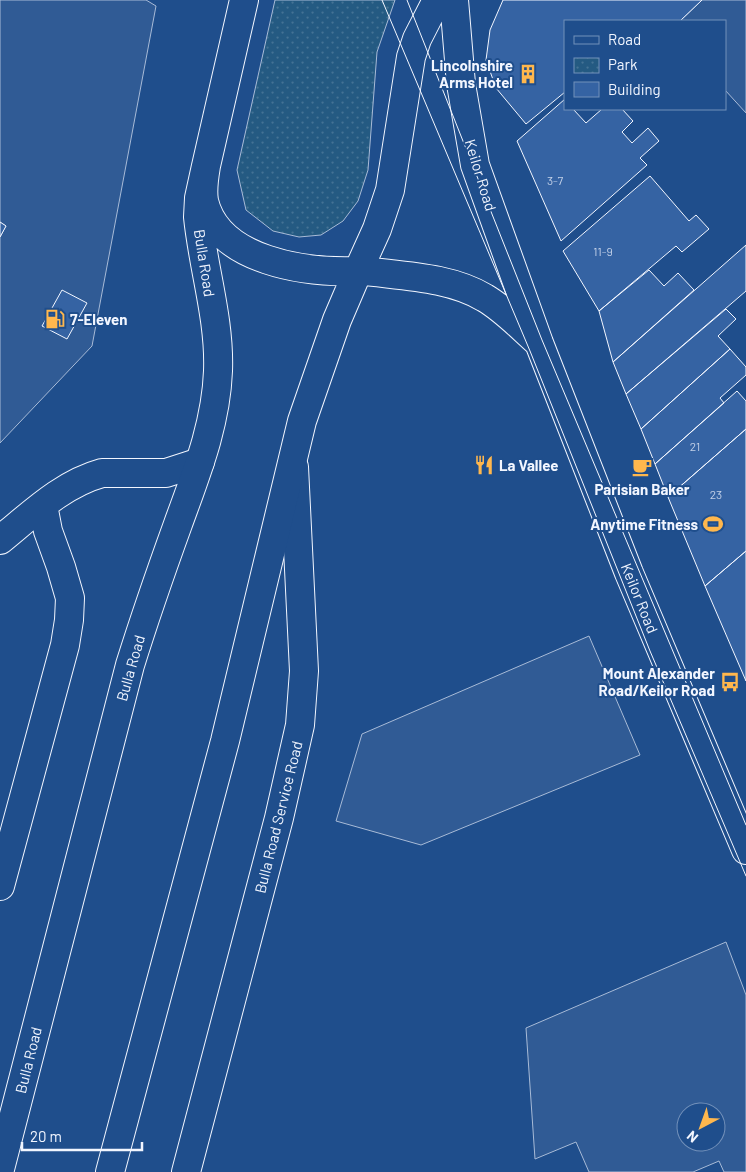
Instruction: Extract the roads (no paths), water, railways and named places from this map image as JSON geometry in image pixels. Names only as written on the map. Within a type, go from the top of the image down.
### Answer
[{"type":"main road","points":[[206,166],[244,0]]},
{"type":"main road","points":[[110,1172],[225,741],[294,452],[326,351],[358,270],[374,236],[390,190],[411,57],[417,39],[438,0]]},
{"type":"main road","name":"Keilor Road","points":[[454,0],[461,84],[472,149],[539,343],[629,573],[746,850]]},
{"type":"main road","name":"Keilor Road","points":[[206,166],[203,192],[204,203],[220,229],[237,245],[258,257],[279,264],[332,272],[358,270],[438,282],[478,294],[501,309],[539,343]]},
{"type":"main road","name":"Bulla Road","points":[[0,1169],[130,665],[151,597],[200,462],[214,410],[219,368],[216,328],[198,217],[199,198],[206,166]]},
{"type":"main road","name":"Bulla Road Service Road","points":[[186,1172],[279,818],[300,725],[304,672],[294,452]]},
{"type":"main road","points":[[0,540],[74,483],[96,474],[166,472],[200,462]]},
{"type":"main road","points":[[0,886],[65,645],[69,620],[68,590],[48,532],[43,505]]},
{"type":"tram line","points":[[382,0],[530,351],[650,651],[746,876]]},
{"type":"tram line","points":[[407,0],[542,340],[746,825]]},
{"type":"place","name":"Lincolnshire Arms Hotel","points":[[528,74]]},
{"type":"place","name":"7-Eleven","points":[[55,319]]},
{"type":"place","name":"La Vallee","points":[[484,465]]},
{"type":"place","name":"Parisian Baker","points":[[642,467]]},
{"type":"place","name":"Anytime Fitness","points":[[713,524]]},
{"type":"place","name":"Mount Alexander Road/Keilor Road","points":[[730,682]]}]
